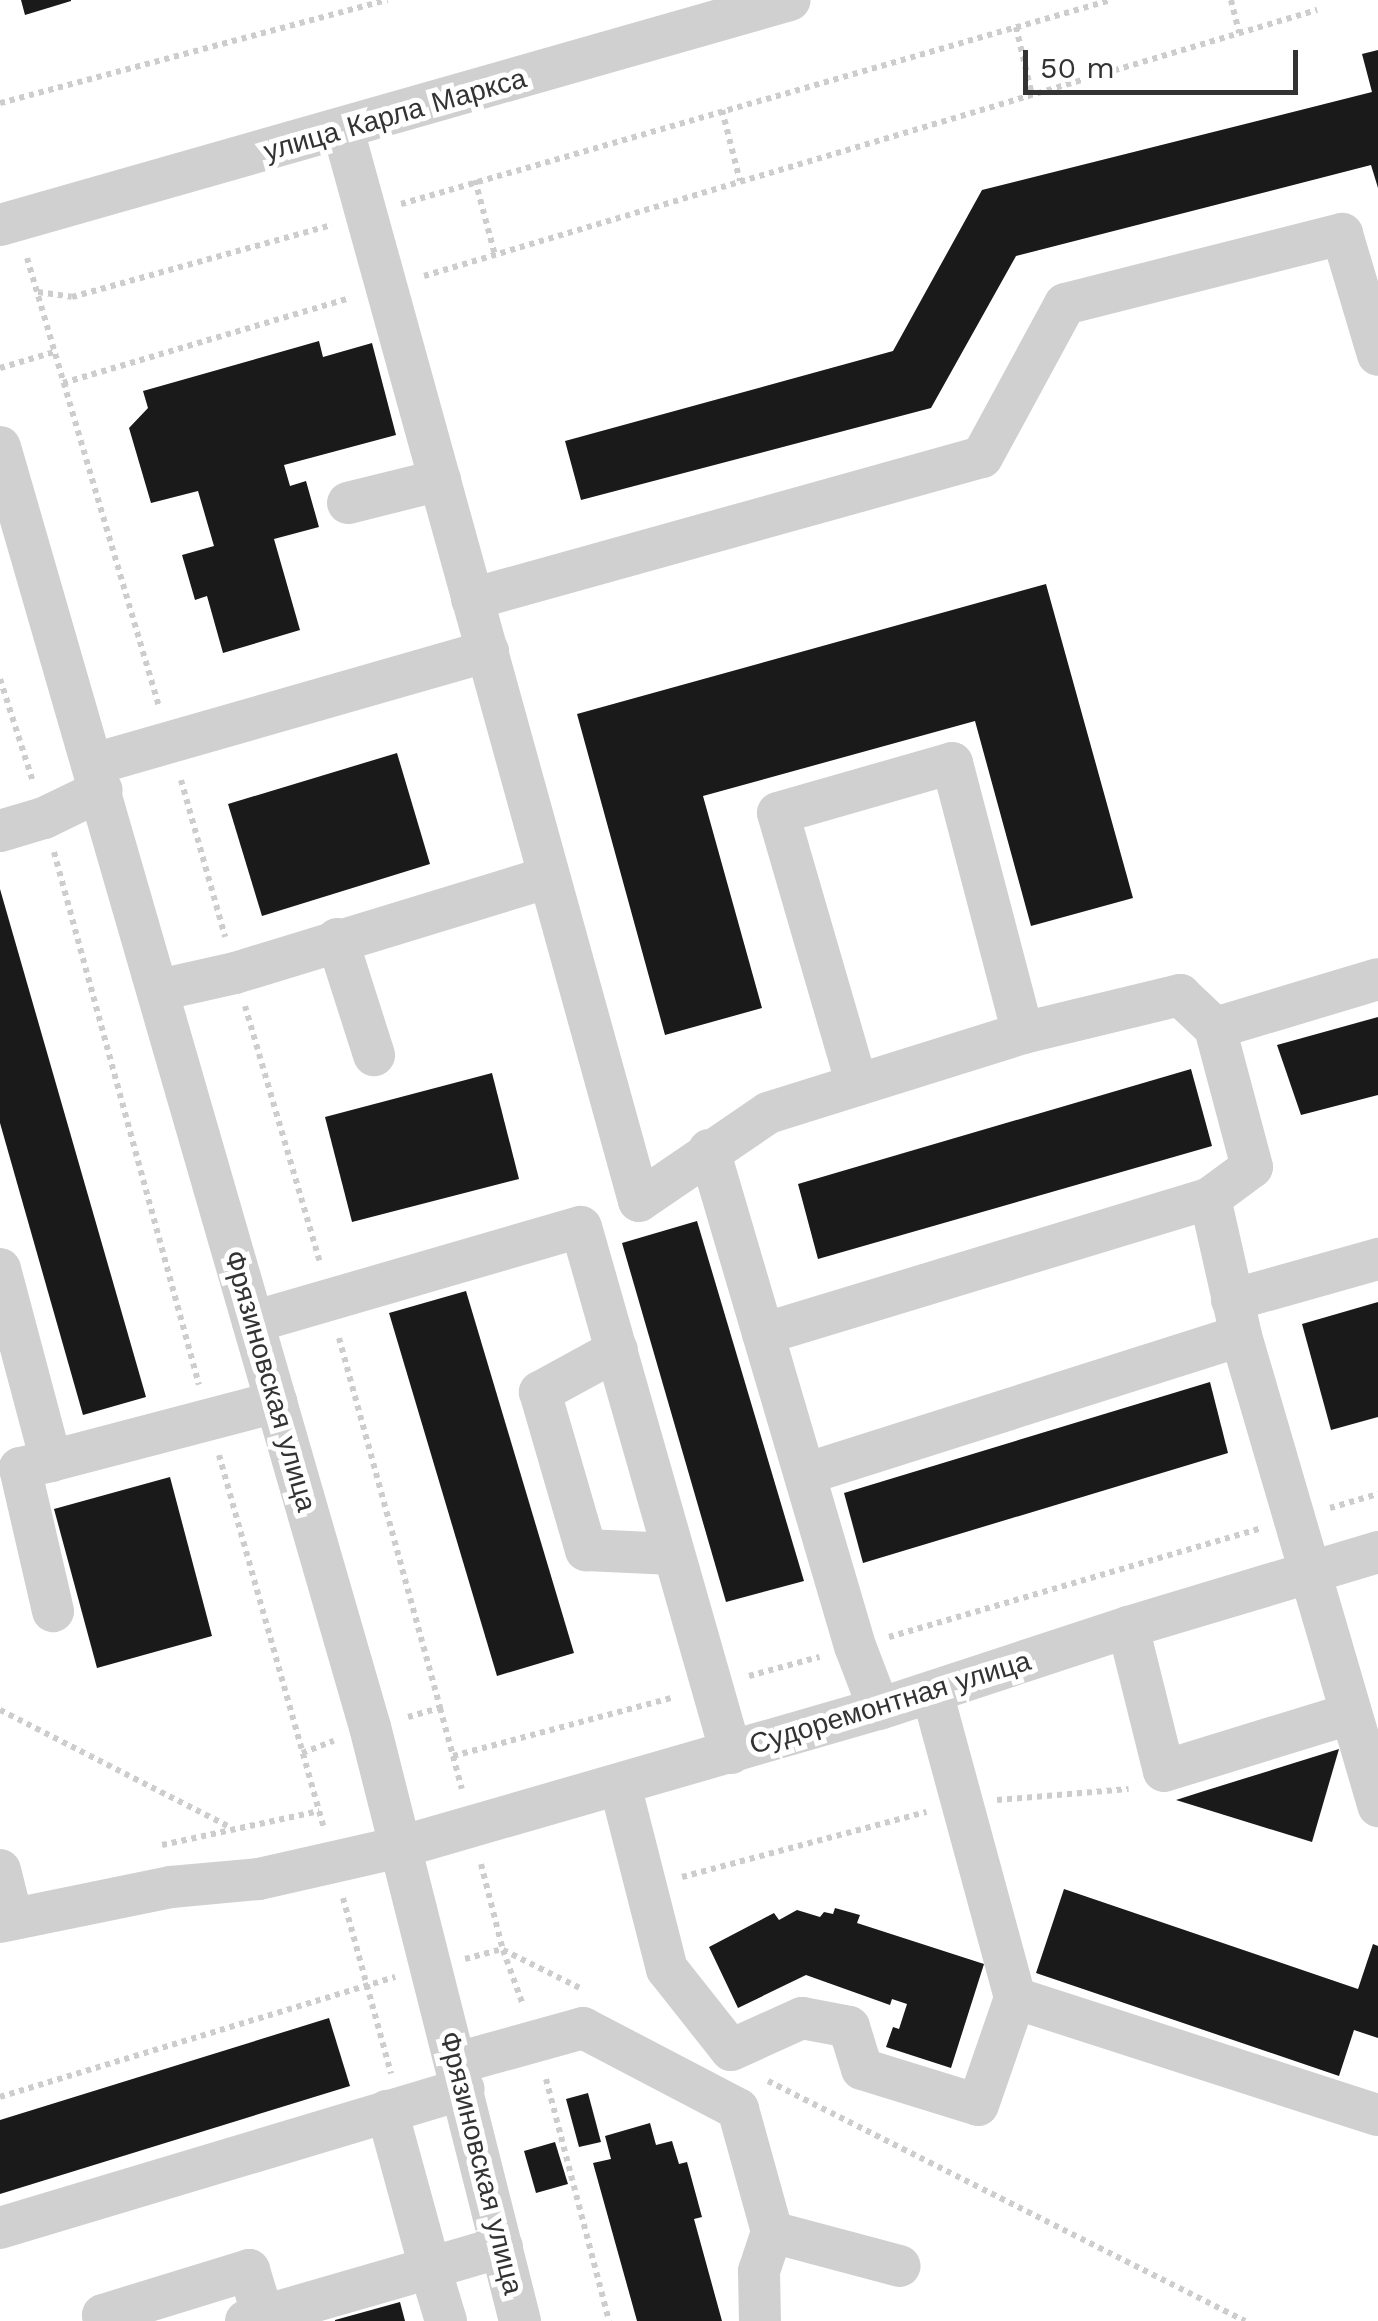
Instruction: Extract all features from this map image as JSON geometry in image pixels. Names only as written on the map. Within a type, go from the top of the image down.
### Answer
[{"type":"street","name":"улица Карла Маркса","points":[[0,224],[343,130],[790,0]]},
{"type":"street","points":[[343,130],[639,1201]]},
{"type":"street","points":[[472,599],[982,457],[1065,304],[1342,234],[1378,355]]},
{"type":"street","name":"Фрязиновская улица","points":[[0,447],[98,777],[400,1848],[520,2321]]},
{"type":"street","points":[[348,502],[440,480]]},
{"type":"street","points":[[0,831],[44,818],[98,777],[488,651]]},
{"type":"street","points":[[856,1085],[778,813],[952,763],[1024,1033]]},
{"type":"street","points":[[158,990],[235,973],[550,877]]},
{"type":"street","points":[[337,939],[374,1055]]},
{"type":"street","points":[[1215,1028],[1378,979]]},
{"type":"street","points":[[253,1322],[581,1227],[639,1201],[768,1113],[1024,1033],[1180,995],[1215,1028],[1252,1166],[1210,1198],[763,1334]]},
{"type":"street","points":[[709,1150],[856,1646],[880,1709]]},
{"type":"street","points":[[1210,1198],[1236,1318],[1378,1806]]},
{"type":"street","points":[[581,1227],[731,1753]]},
{"type":"street","points":[[804,1474],[1236,1318],[1378,1259]]},
{"type":"street","points":[[3,1291],[51,1461]]},
{"type":"street","points":[[616,1350],[540,1392],[586,1550],[673,1554]]},
{"type":"street","points":[[52,1610],[20,1468],[276,1402]]},
{"type":"street","name":"Судоремонтная улица","points":[[6,1920],[171,1887],[259,1879],[400,1848],[880,1709],[1128,1627],[1378,1552]]},
{"type":"street","points":[[1128,1627],[1164,1771],[1349,1714]]},
{"type":"street","points":[[620,1785],[667,1969],[731,2050],[802,2018],[849,2028],[862,2070],[978,2105],[1016,1998],[932,1692]]},
{"type":"street","points":[[0,1870],[6,1920]]},
{"type":"street","points":[[1016,1998],[1378,2115]]},
{"type":"street","points":[[0,2228],[394,2109],[460,2076],[584,2028],[738,2110],[772,2232],[759,2271],[760,2321]]},
{"type":"street","points":[[394,2109],[446,2321]]},
{"type":"street","points":[[772,2232],[900,2266]]},
{"type":"street","points":[[104,2321],[103,2315],[249,2270],[255,2319],[502,2247]]},
{"type":"path","points":[[0,104],[388,0]]},
{"type":"path","points":[[38,292],[72,297],[1111,0]]},
{"type":"path","points":[[1231,0],[1239,34]]},
{"type":"path","points":[[63,382],[1317,10]]},
{"type":"path","points":[[1016,27],[1032,95]]},
{"type":"path","points":[[722,110],[740,182]]},
{"type":"path","points":[[475,180],[495,254]]},
{"type":"path","points":[[0,368],[54,352]]},
{"type":"path","points":[[0,679],[44,818],[334,1865],[394,2109]]},
{"type":"path","points":[[0,1710],[233,1829]]},
{"type":"path","points":[[502,1950],[588,1993]]},
{"type":"path","points":[[0,2096],[366,1983]]},
{"type":"path","points":[[761,2078],[1245,2321]]},
{"type":"building","points":[[21,0],[71,0],[71,1],[25,15]]},
{"type":"building","points":[[1378,50],[1378,188],[1371,165],[1016,256],[931,408],[581,500],[565,441],[893,351],[982,190],[1372,92],[1362,54]]},
{"type":"building","points":[[319,341],[323,357],[372,343],[396,435],[284,465],[290,486],[306,481],[319,527],[274,539],[300,630],[223,653],[207,596],[195,600],[182,555],[214,546],[198,491],[151,503],[129,428],[148,408],[143,391]]},
{"type":"building","points":[[1046,584],[1133,898],[1031,926],[975,721],[703,796],[762,1008],[665,1035],[577,714]]},
{"type":"building","points":[[397,753],[430,864],[262,916],[228,804]]},
{"type":"building","points":[[0,889],[146,1397],[83,1415],[0,1123]]},
{"type":"building","points":[[1378,1017],[1378,1095],[1301,1115],[1277,1045]]},
{"type":"building","points":[[1191,1069],[1212,1146],[818,1259],[798,1184]]},
{"type":"building","points":[[492,1073],[519,1179],[352,1222],[325,1117]]},
{"type":"building","points":[[697,1221],[804,1581],[726,1602],[622,1243]]},
{"type":"building","points":[[466,1291],[574,1653],[497,1676],[389,1313]]},
{"type":"building","points":[[1378,1302],[1378,1417],[1331,1430],[1302,1324]]},
{"type":"building","points":[[1210,1382],[1228,1453],[863,1563],[844,1493]]},
{"type":"building","points":[[170,1477],[212,1636],[97,1668],[54,1509]]},
{"type":"building","points":[[1339,1749],[1312,1842],[1176,1800],[1201,1792]]},
{"type":"building","points":[[1064,1889],[1358,1989],[1373,1944],[1378,1946],[1378,2038],[1354,2030],[1339,2076],[1036,1973]]},
{"type":"building","points":[[835,1908],[860,1915],[857,1923],[984,1964],[951,2068],[886,2047],[893,2027],[899,2029],[907,2004],[892,1999],[890,2005],[806,1975],[738,2008],[709,1947],[774,1913],[779,1920],[797,1910],[820,1917],[824,1912],[833,1914]]},
{"type":"building","points":[[329,2018],[350,2086],[0,2194],[0,2120]]},
{"type":"building","points":[[588,2093],[601,2142],[579,2147],[566,2099]]},
{"type":"building","points":[[650,2123],[656,2145],[672,2141],[679,2164],[687,2162],[702,2217],[694,2219],[722,2321],[637,2321],[593,2163],[611,2159],[605,2136]]},
{"type":"building","points":[[555,2142],[568,2184],[536,2193],[524,2151]]},
{"type":"building","points":[[400,2302],[405,2321],[335,2321],[335,2320]]}]
